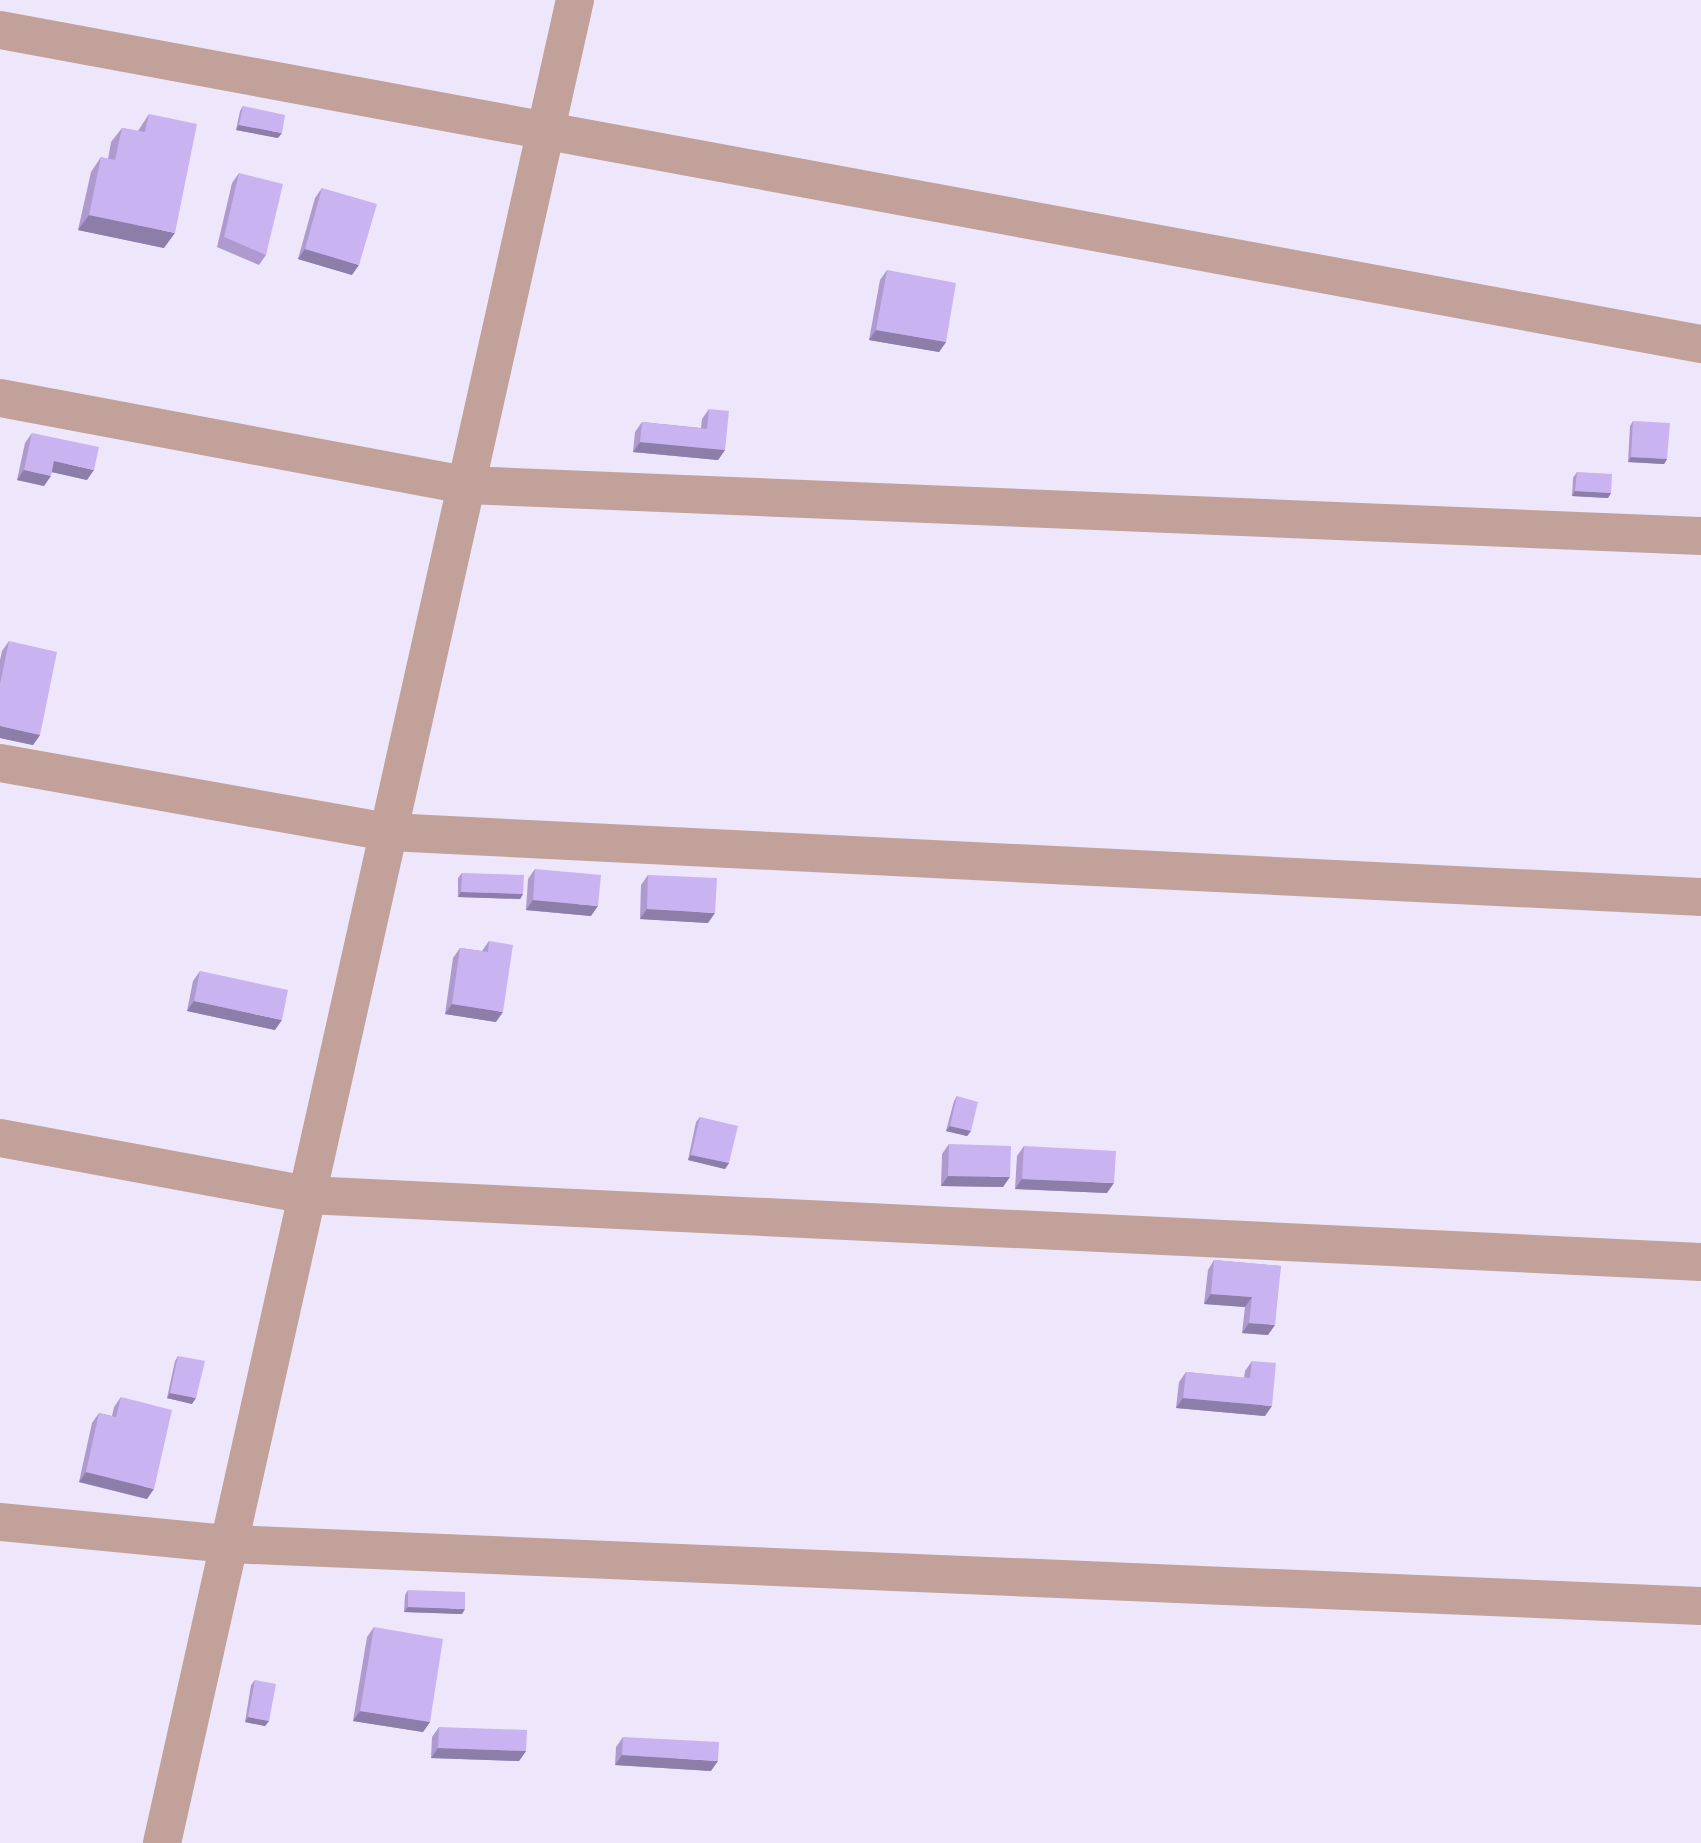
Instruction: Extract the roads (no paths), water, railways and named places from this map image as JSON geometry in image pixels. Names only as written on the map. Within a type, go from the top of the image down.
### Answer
[{"type":"street","points":[[162,1843],[575,0]]},
{"type":"street","points":[[0,30],[1701,344]]},
{"type":"street","points":[[0,398],[467,485],[1701,536]]},
{"type":"street","points":[[0,763],[388,832],[1701,897]]},
{"type":"street","points":[[0,1138],[307,1195],[1701,1262]]},
{"type":"street","points":[[0,1522],[229,1544],[1701,1606]]}]
